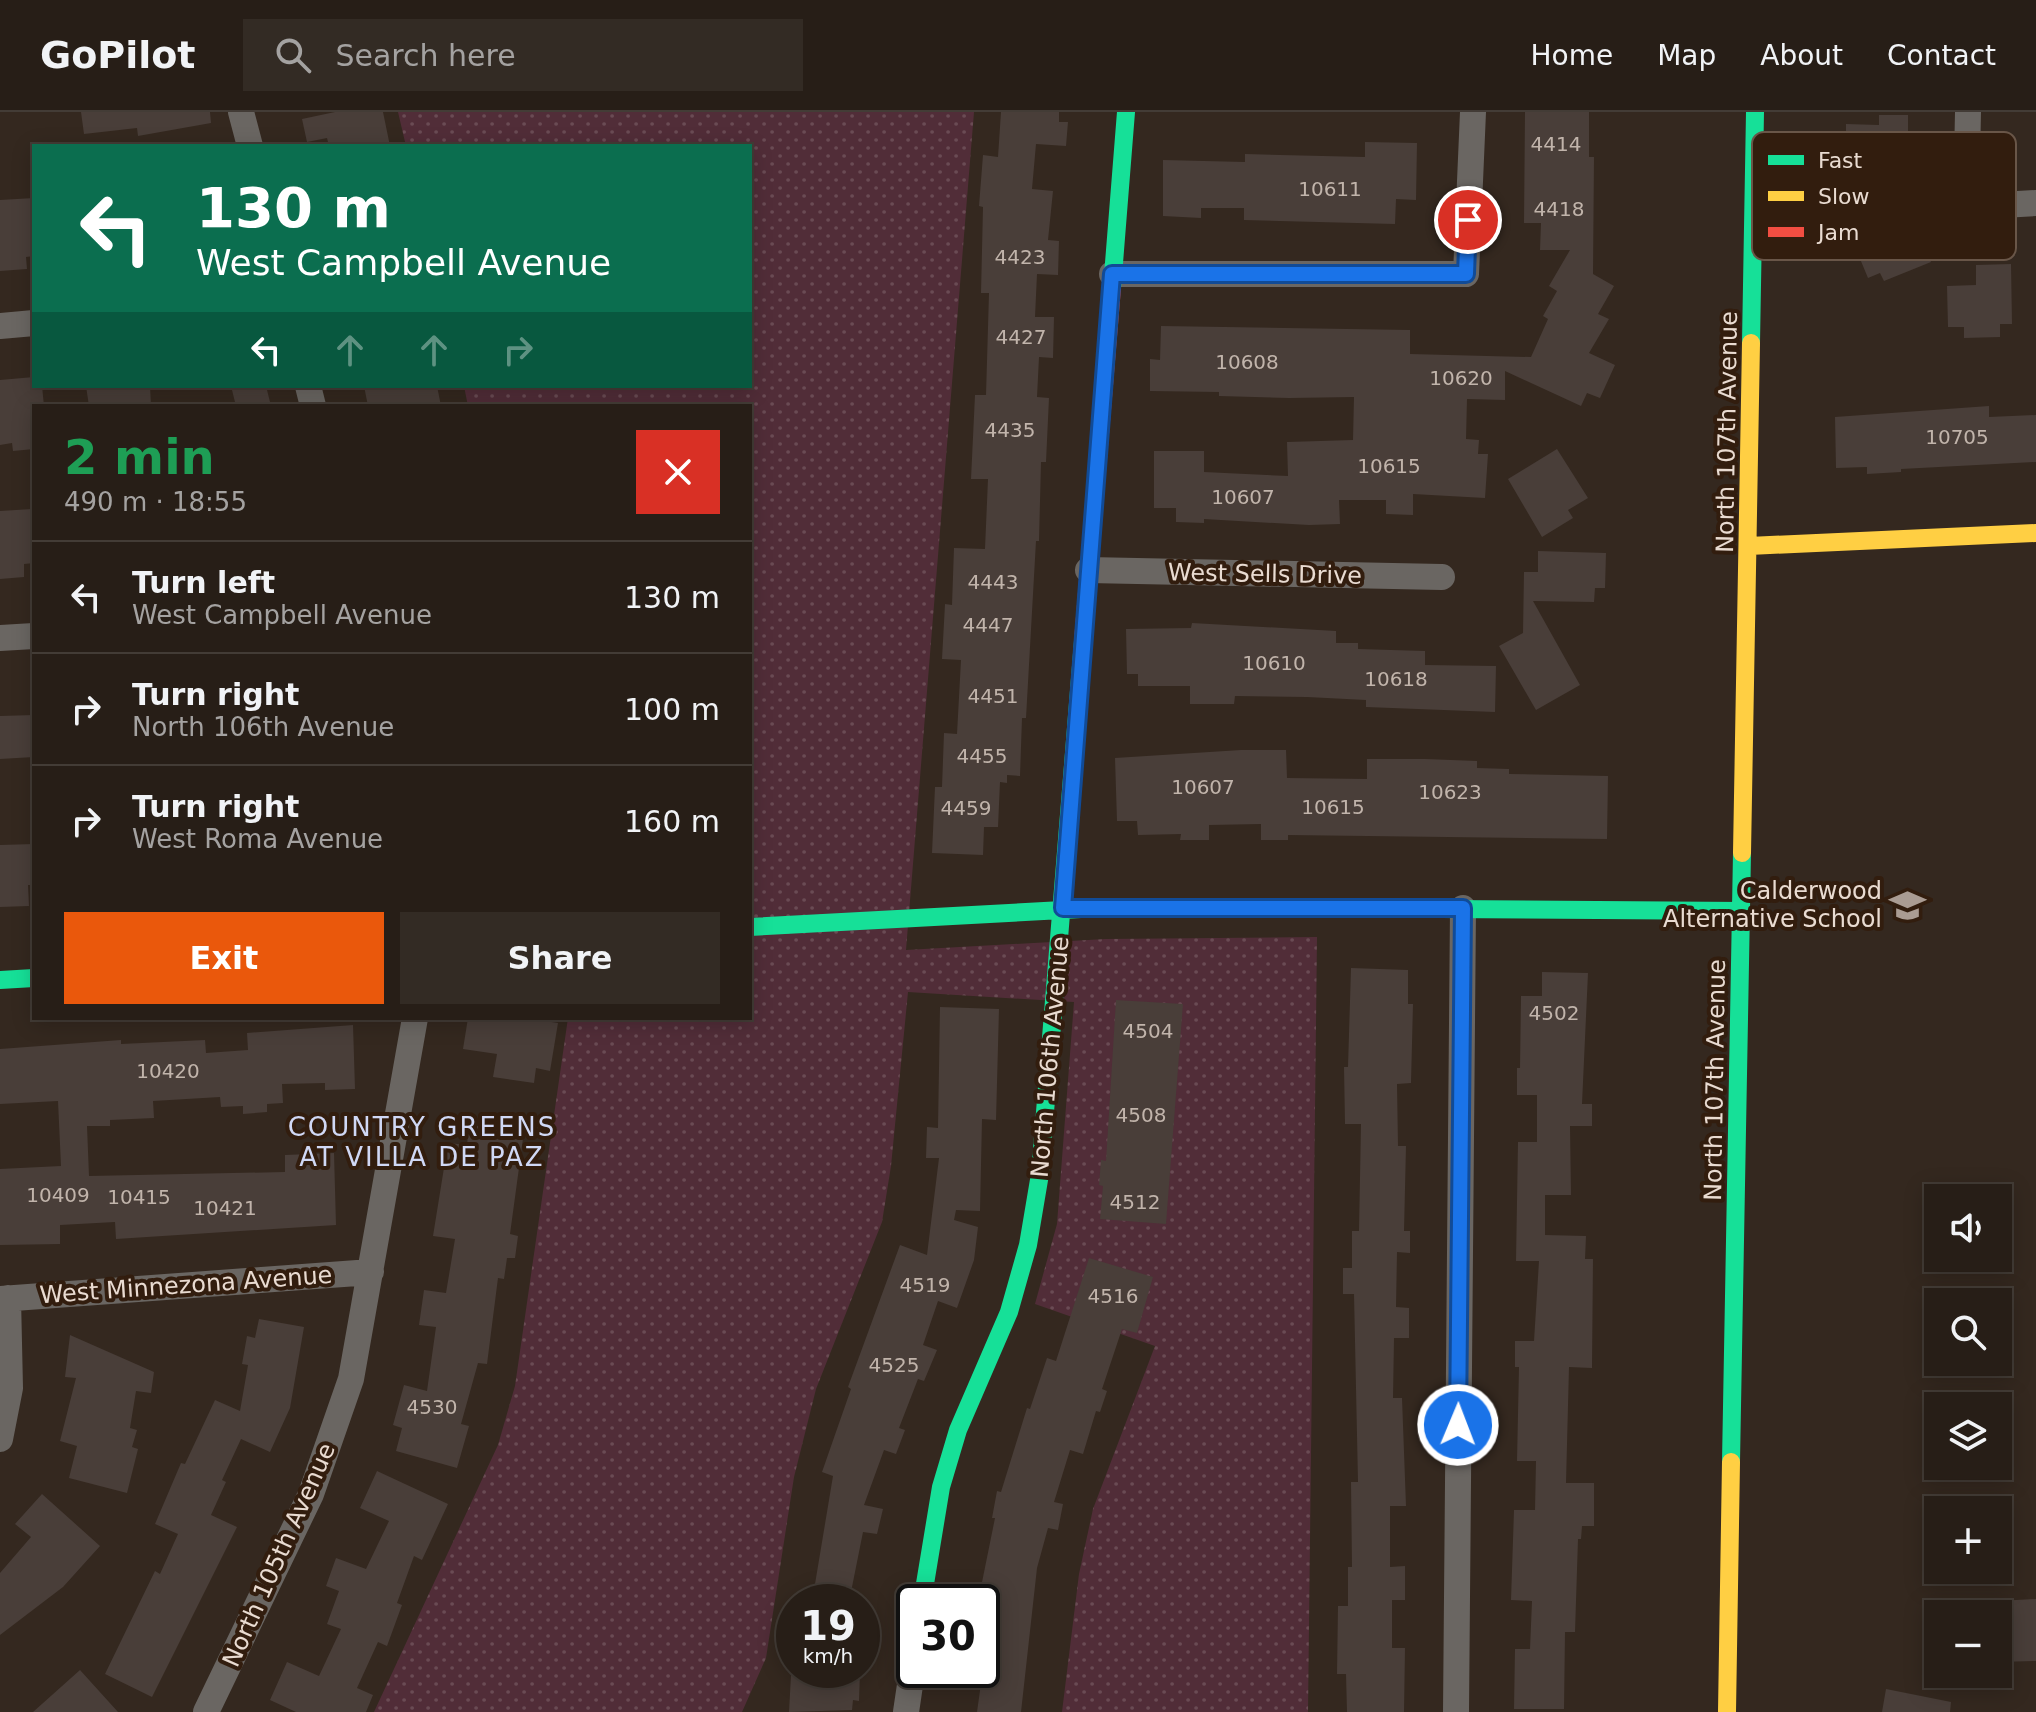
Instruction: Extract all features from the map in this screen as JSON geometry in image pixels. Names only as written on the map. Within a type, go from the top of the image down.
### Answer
[{"type":"street","points":[[241,112],[249,144]]},
{"type":"street","name":"North 106th Avenue","points":[[925,1584],[941,1487],[958,1430],[1009,1312],[1028,1245],[1040,1174],[1126,112]]},
{"type":"street","points":[[1112,274],[1466,274],[1473,112]]},
{"type":"street","name":"North 107th Avenue","points":[[1755,112],[1755,132]]},
{"type":"street","points":[[1968,112],[1968,132]]},
{"type":"street","points":[[2016,204],[2036,203]]},
{"type":"street","name":"North 107th Avenue","points":[[1727,1712],[1753,260]]},
{"type":"street","points":[[0,326],[32,323]]},
{"type":"street","points":[[1749,546],[2036,533]]},
{"type":"street","name":"West Sells Drive","points":[[1088,570],[1442,577]]},
{"type":"street","points":[[0,638],[32,636]]},
{"type":"street","points":[[752,927],[1063,908],[1743,911]]},
{"type":"street","points":[[1456,1712],[1463,908]]},
{"type":"street","points":[[0,980],[32,978]]},
{"type":"street","name":"North 105th Avenue","points":[[206,1712],[330,1446],[351,1379],[415,1020]]},
{"type":"street","name":"West Minnezona Avenue","points":[[4,1299],[371,1272]]},
{"type":"street","points":[[0,1439],[10,1388],[4,1299]]},
{"type":"street","points":[[906,1712],[910,1688]]},
{"type":"shaded area","points":[[398,112],[974,112],[906,950],[1106,939],[1317,937],[1308,1712],[1062,1712],[1079,1574],[1093,1509],[1155,1346],[1035,1304],[1057,1224],[1074,1002],[908,992],[891,1166],[882,1222],[816,1389],[794,1477],[766,1658],[742,1712],[374,1712],[498,1445],[515,1386],[568,1020],[752,1020],[752,404],[468,404],[464,388],[752,388],[752,144],[406,144]]},
{"type":"building","points":[[81,112],[210,112],[211,123],[138,136],[137,128],[84,134]]},
{"type":"building","points":[[335,112],[383,112],[390,144],[328,144],[327,138],[307,142],[302,119]]},
{"type":"building","points":[[1001,112],[1059,112],[1059,122],[1068,122],[1066,146],[1036,144],[1032,189],[1053,191],[1048,240],[1059,241],[1058,275],[1037,274],[1035,317],[1054,317],[1053,358],[1039,357],[1037,397],[1049,398],[1046,462],[1041,462],[1039,541],[1036,541],[1026,718],[1022,718],[1020,776],[1007,775],[1007,783],[1000,782],[998,827],[984,827],[983,855],[932,853],[935,787],[942,787],[944,733],[957,734],[961,660],[942,659],[945,604],[952,605],[954,548],[985,549],[988,479],[971,479],[975,395],[986,395],[989,293],[981,293],[983,207],[979,206],[983,155],[998,157]]},
{"type":"building","points":[[1525,112],[1589,112],[1589,157],[1594,157],[1593,274],[1614,286],[1598,314],[1609,319],[1589,353],[1615,365],[1600,398],[1587,393],[1581,406],[1505,371],[1505,400],[1467,399],[1466,439],[1479,440],[1478,454],[1488,454],[1485,498],[1413,494],[1413,515],[1386,514],[1386,500],[1339,500],[1340,524],[1309,525],[1204,519],[1204,523],[1176,522],[1176,508],[1154,508],[1154,451],[1204,451],[1204,472],[1288,476],[1287,442],[1353,440],[1354,397],[1219,396],[1219,392],[1150,391],[1150,359],[1160,360],[1161,326],[1410,330],[1410,354],[1531,357],[1548,319],[1543,316],[1557,291],[1549,286],[1570,250],[1540,250],[1541,223],[1524,223]]},
{"type":"building","points":[[1879,115],[1908,115],[1908,132],[1846,132],[1846,124],[1879,125]]},
{"type":"building","points":[[1365,142],[1417,143],[1416,200],[1396,199],[1395,224],[1244,220],[1244,208],[1201,208],[1201,218],[1163,216],[1163,160],[1245,162],[1245,154],[1365,157]]},
{"type":"building","points":[[32,198],[32,256],[26,257],[27,269],[0,271],[0,200]]},
{"type":"building","points":[[1861,260],[1931,262],[1884,281],[1880,273],[1868,278]]},
{"type":"building","points":[[2011,264],[2012,324],[2000,324],[2000,337],[1964,338],[1964,327],[1948,327],[1947,286],[1976,285],[1976,265]]},
{"type":"building","points":[[32,377],[32,388],[42,388],[44,404],[32,404],[32,449],[13,451],[12,443],[0,445],[0,380]]},
{"type":"building","points":[[86,388],[150,388],[151,404],[89,404]]},
{"type":"building","points":[[232,388],[266,388],[270,404],[236,404]]},
{"type":"building","points":[[364,388],[437,388],[441,404],[368,404]]},
{"type":"building","points":[[1989,406],[1989,417],[2036,415],[2036,462],[1901,469],[1901,472],[1867,474],[1867,467],[1836,468],[1835,417]]},
{"type":"building","points":[[1557,449],[1588,498],[1568,510],[1573,518],[1542,537],[1508,479]]},
{"type":"building","points":[[32,509],[32,563],[24,564],[24,577],[0,579],[0,511]]},
{"type":"building","points":[[1538,551],[1606,553],[1605,588],[1595,588],[1594,602],[1533,601],[1580,685],[1536,710],[1499,646],[1523,633],[1524,572],[1538,572]]},
{"type":"building","points":[[1192,623],[1336,631],[1336,643],[1358,643],[1358,649],[1425,651],[1425,665],[1496,666],[1495,712],[1366,707],[1366,700],[1307,697],[1235,696],[1234,704],[1190,704],[1190,686],[1138,686],[1138,674],[1127,674],[1126,629],[1191,628]]},
{"type":"building","points":[[32,715],[32,757],[0,759],[0,716]]},
{"type":"building","points":[[1286,750],[1287,778],[1367,779],[1367,759],[1477,761],[1477,768],[1509,769],[1509,774],[1608,776],[1607,839],[1288,835],[1288,840],[1261,840],[1261,824],[1209,825],[1209,840],[1180,840],[1181,834],[1138,835],[1137,821],[1117,821],[1115,758]]},
{"type":"building","points":[[32,844],[29,906],[0,907],[0,845]]},
{"type":"building","points":[[1351,968],[1408,970],[1408,1004],[1413,1004],[1411,1083],[1397,1084],[1398,1146],[1406,1146],[1404,1231],[1410,1231],[1410,1253],[1397,1252],[1396,1307],[1409,1308],[1409,1338],[1394,1338],[1393,1398],[1402,1398],[1406,1506],[1390,1506],[1390,1567],[1405,1566],[1405,1600],[1392,1600],[1392,1648],[1405,1648],[1404,1712],[1347,1712],[1346,1674],[1337,1674],[1338,1606],[1348,1606],[1348,1567],[1352,1567],[1351,1482],[1358,1482],[1354,1294],[1343,1294],[1343,1268],[1352,1268],[1352,1231],[1359,1231],[1361,1124],[1345,1124],[1344,1067],[1348,1067]]},
{"type":"building","points":[[1542,972],[1588,973],[1582,1104],[1592,1104],[1592,1126],[1570,1126],[1571,1195],[1545,1195],[1545,1235],[1586,1236],[1585,1259],[1593,1259],[1592,1368],[1569,1367],[1566,1483],[1594,1483],[1594,1526],[1582,1526],[1581,1539],[1578,1539],[1575,1632],[1565,1632],[1564,1709],[1514,1709],[1515,1649],[1530,1649],[1532,1601],[1511,1600],[1514,1510],[1535,1510],[1536,1461],[1517,1461],[1519,1367],[1515,1367],[1515,1341],[1534,1341],[1539,1261],[1516,1261],[1518,1142],[1537,1142],[1537,1095],[1517,1095],[1517,1068],[1520,1068],[1521,996],[1542,996]]},
{"type":"building","points":[[1116,1000],[1183,1004],[1166,1224],[1100,1219],[1103,1186],[1099,1185],[1101,1160],[1106,1161]]},
{"type":"building","points":[[940,1007],[999,1009],[996,1120],[982,1119],[980,1211],[956,1210],[954,1220],[978,1227],[974,1260],[957,1308],[938,1301],[923,1345],[937,1350],[924,1381],[918,1379],[899,1428],[905,1430],[896,1454],[884,1450],[864,1505],[883,1509],[877,1534],[863,1532],[853,1584],[815,1584],[833,1476],[822,1472],[851,1389],[848,1387],[900,1245],[927,1255],[939,1158],[926,1158],[927,1127],[938,1128]]},
{"type":"building","points":[[468,1020],[558,1023],[550,1071],[536,1068],[534,1083],[493,1077],[497,1054],[463,1049]]},
{"type":"building","points":[[353,1025],[355,1089],[325,1090],[325,1083],[282,1084],[283,1103],[267,1104],[267,1112],[243,1114],[243,1106],[221,1107],[220,1097],[153,1101],[154,1118],[110,1120],[110,1126],[87,1126],[89,1176],[285,1172],[285,1155],[334,1153],[336,1225],[116,1239],[115,1222],[60,1225],[60,1244],[0,1245],[0,1169],[61,1166],[58,1101],[0,1104],[0,1049],[121,1040],[121,1044],[205,1040],[206,1053],[248,1050],[247,1033]]},
{"type":"building","points":[[469,1125],[524,1131],[510,1234],[518,1236],[515,1258],[507,1258],[504,1279],[498,1278],[487,1364],[478,1363],[461,1424],[469,1426],[457,1468],[396,1451],[402,1428],[393,1425],[404,1385],[427,1391],[436,1327],[419,1325],[424,1290],[446,1293],[455,1239],[433,1236],[448,1143],[467,1145]]},
{"type":"building","points":[[1089,1258],[1153,1277],[1137,1333],[1122,1329],[1102,1389],[1107,1391],[1100,1412],[1096,1411],[1083,1454],[1070,1450],[1054,1502],[1063,1504],[1058,1530],[1048,1528],[1037,1568],[1021,1712],[977,1712],[980,1688],[1000,1688],[1000,1584],[982,1584],[995,1518],[992,1518],[997,1491],[1001,1492],[1027,1408],[1030,1409],[1047,1358],[1056,1361]]},
{"type":"building","points":[[259,1319],[304,1327],[290,1408],[270,1452],[241,1439],[222,1480],[226,1482],[211,1515],[237,1527],[152,1697],[105,1674],[155,1571],[160,1574],[178,1534],[155,1524],[181,1463],[185,1464],[215,1400],[240,1411],[248,1365],[242,1364],[247,1336],[255,1338]]},
{"type":"building","points":[[70,1335],[154,1372],[151,1393],[136,1391],[130,1428],[137,1430],[132,1447],[138,1449],[127,1493],[69,1478],[77,1446],[60,1441],[76,1378],[65,1377]]},
{"type":"building","points":[[377,1471],[448,1504],[422,1560],[414,1556],[397,1603],[402,1605],[387,1646],[378,1642],[357,1688],[373,1695],[366,1712],[296,1712],[270,1700],[287,1662],[319,1676],[341,1629],[327,1624],[339,1591],[326,1586],[336,1558],[366,1569],[389,1521],[360,1508]]},
{"type":"building","points":[[42,1494],[100,1546],[63,1587],[0,1635],[0,1573],[31,1537],[15,1524]]},
{"type":"building","points":[[2036,1599],[2036,1661],[2012,1662],[2012,1600]]},
{"type":"building","points":[[80,1670],[118,1712],[33,1712]]},
{"type":"building","points":[[790,1688],[859,1688],[859,1701],[853,1700],[852,1710],[789,1712]]},
{"type":"building","points":[[1886,1689],[1951,1702],[1950,1712],[1882,1712]]},
{"type":"traffic: fast","points":[[1112,288],[1126,112]]},
{"type":"traffic: fast","points":[[1755,112],[1755,132]]},
{"type":"traffic: fast","points":[[1751,343],[1752,260]]},
{"type":"traffic: fast","points":[[925,1584],[941,1487],[958,1430],[1009,1312],[1028,1245],[1040,1174],[1083,641]]},
{"type":"traffic: fast","points":[[1731,1462],[1742,853]]},
{"type":"traffic: fast","points":[[752,927],[1118,907],[1743,911]]},
{"type":"traffic: fast","points":[[0,980],[32,978]]},
{"type":"traffic: slow","points":[[1742,853],[1751,343]]},
{"type":"traffic: slow","points":[[1749,546],[2036,533]]},
{"type":"traffic: slow","points":[[1727,1712],[1731,1462]]},
{"type":"traffic: jam","points":[[1083,641],[1112,288]]},
{"type":"place","name":"Calderwood Alternative School","points":[[1908,905]]},
{"type":"district","name":"COUNTRY GREENS AT VILLA DE PAZ","points":[[422,1142]]},
{"type":"route","points":[[1458,1425],[1463,908],[1063,908],[1112,274],[1466,274],[1468,220]]}]
